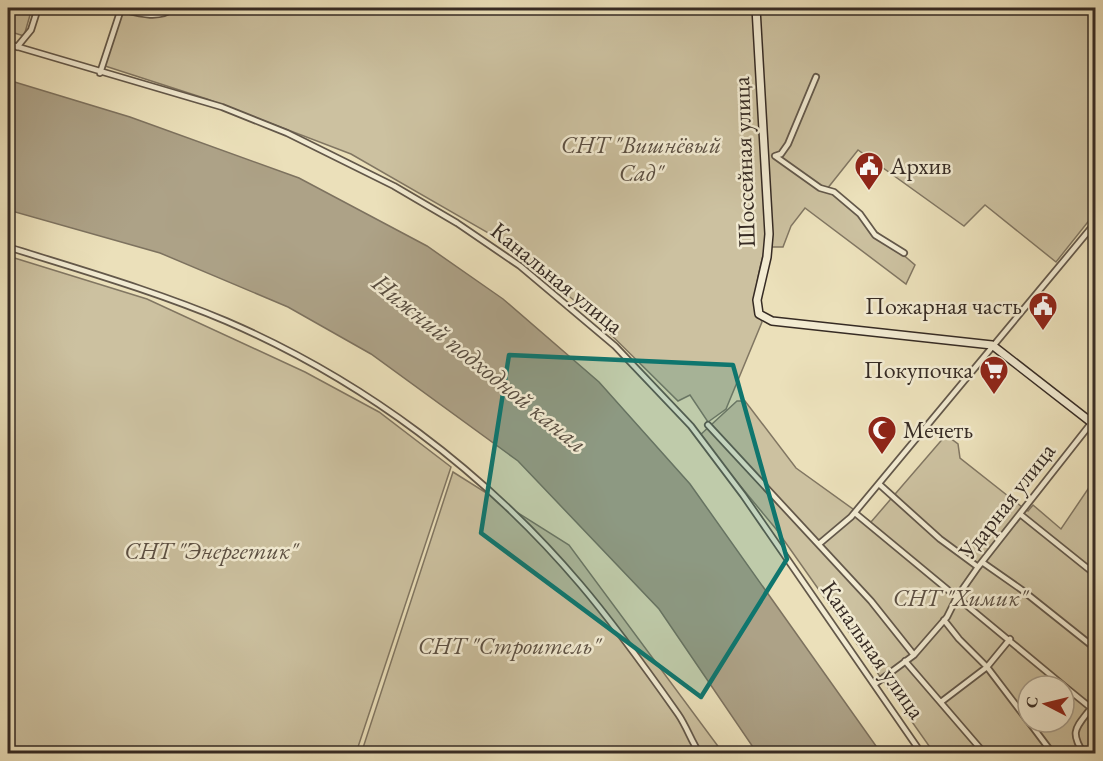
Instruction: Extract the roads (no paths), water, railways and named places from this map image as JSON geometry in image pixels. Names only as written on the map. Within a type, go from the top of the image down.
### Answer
[{"type":"street","points":[[17,46],[32,30],[38,8]]},
{"type":"street","points":[[100,73],[120,9],[150,15],[174,8]]},
{"type":"street","name":"Шоссейная улица","points":[[756,8],[769,234],[767,257],[757,300],[759,314],[772,321],[992,345]]},
{"type":"street","name":"Канальная улица","points":[[8,44],[100,73],[222,107],[343,158],[457,223],[540,281],[615,346],[691,426],[743,495],[922,753]]},
{"type":"street","points":[[765,155],[782,154],[816,77]]},
{"type":"street","points":[[775,156],[820,188],[834,192],[860,214],[875,234],[904,254]]},
{"type":"street","points":[[819,544],[855,513],[1095,222]]},
{"type":"street","points":[[8,247],[115,280],[237,326],[305,359],[362,393],[417,430],[490,491],[564,566],[605,614],[680,715],[700,753]]},
{"type":"street","points":[[992,345],[1094,422]]},
{"type":"street","name":"Ударная улица","points":[[875,684],[914,655],[944,620],[980,565],[1094,422]]},
{"type":"street","points":[[708,425],[871,602],[914,655]]},
{"type":"street","points":[[879,484],[940,539],[1022,590],[1095,649]]},
{"type":"street","points":[[855,513],[1050,674]]},
{"type":"street","points":[[1020,514],[1095,575]]},
{"type":"street","points":[[944,620],[987,667],[1016,706]]},
{"type":"street","points":[[941,702],[987,667],[1010,639]]},
{"type":"street","points":[[905,661],[985,753]]},
{"type":"street","points":[[1076,696],[1093,710],[1074,730],[1075,740],[1084,753]]},
{"type":"street","points":[[1038,734],[1053,753]]},
{"type":"water","name":"Нижний подходной канал","points":[[8,80],[130,117],[299,178],[427,246],[503,299],[599,382],[690,484],[881,753],[757,753],[659,609],[518,461],[371,354],[288,307],[160,253],[8,210]]},
{"type":"place","name":"Архив","points":[[869,192]]},
{"type":"place","name":"Пожарная часть","points":[[1043,332]]},
{"type":"place","name":"Покупочка","points":[[994,396]]},
{"type":"place","name":"Мечеть","points":[[882,456]]},
{"type":"park label","name":"СНТ \"Вишнёвый Сад\"","points":[[641,159]]},
{"type":"park label","name":"СНТ \"Энергетик\"","points":[[211,551]]},
{"type":"park label","name":"СНТ \"Химик\"","points":[[960,598]]},
{"type":"park label","name":"СНТ \"Строитель\"","points":[[509,646]]}]
